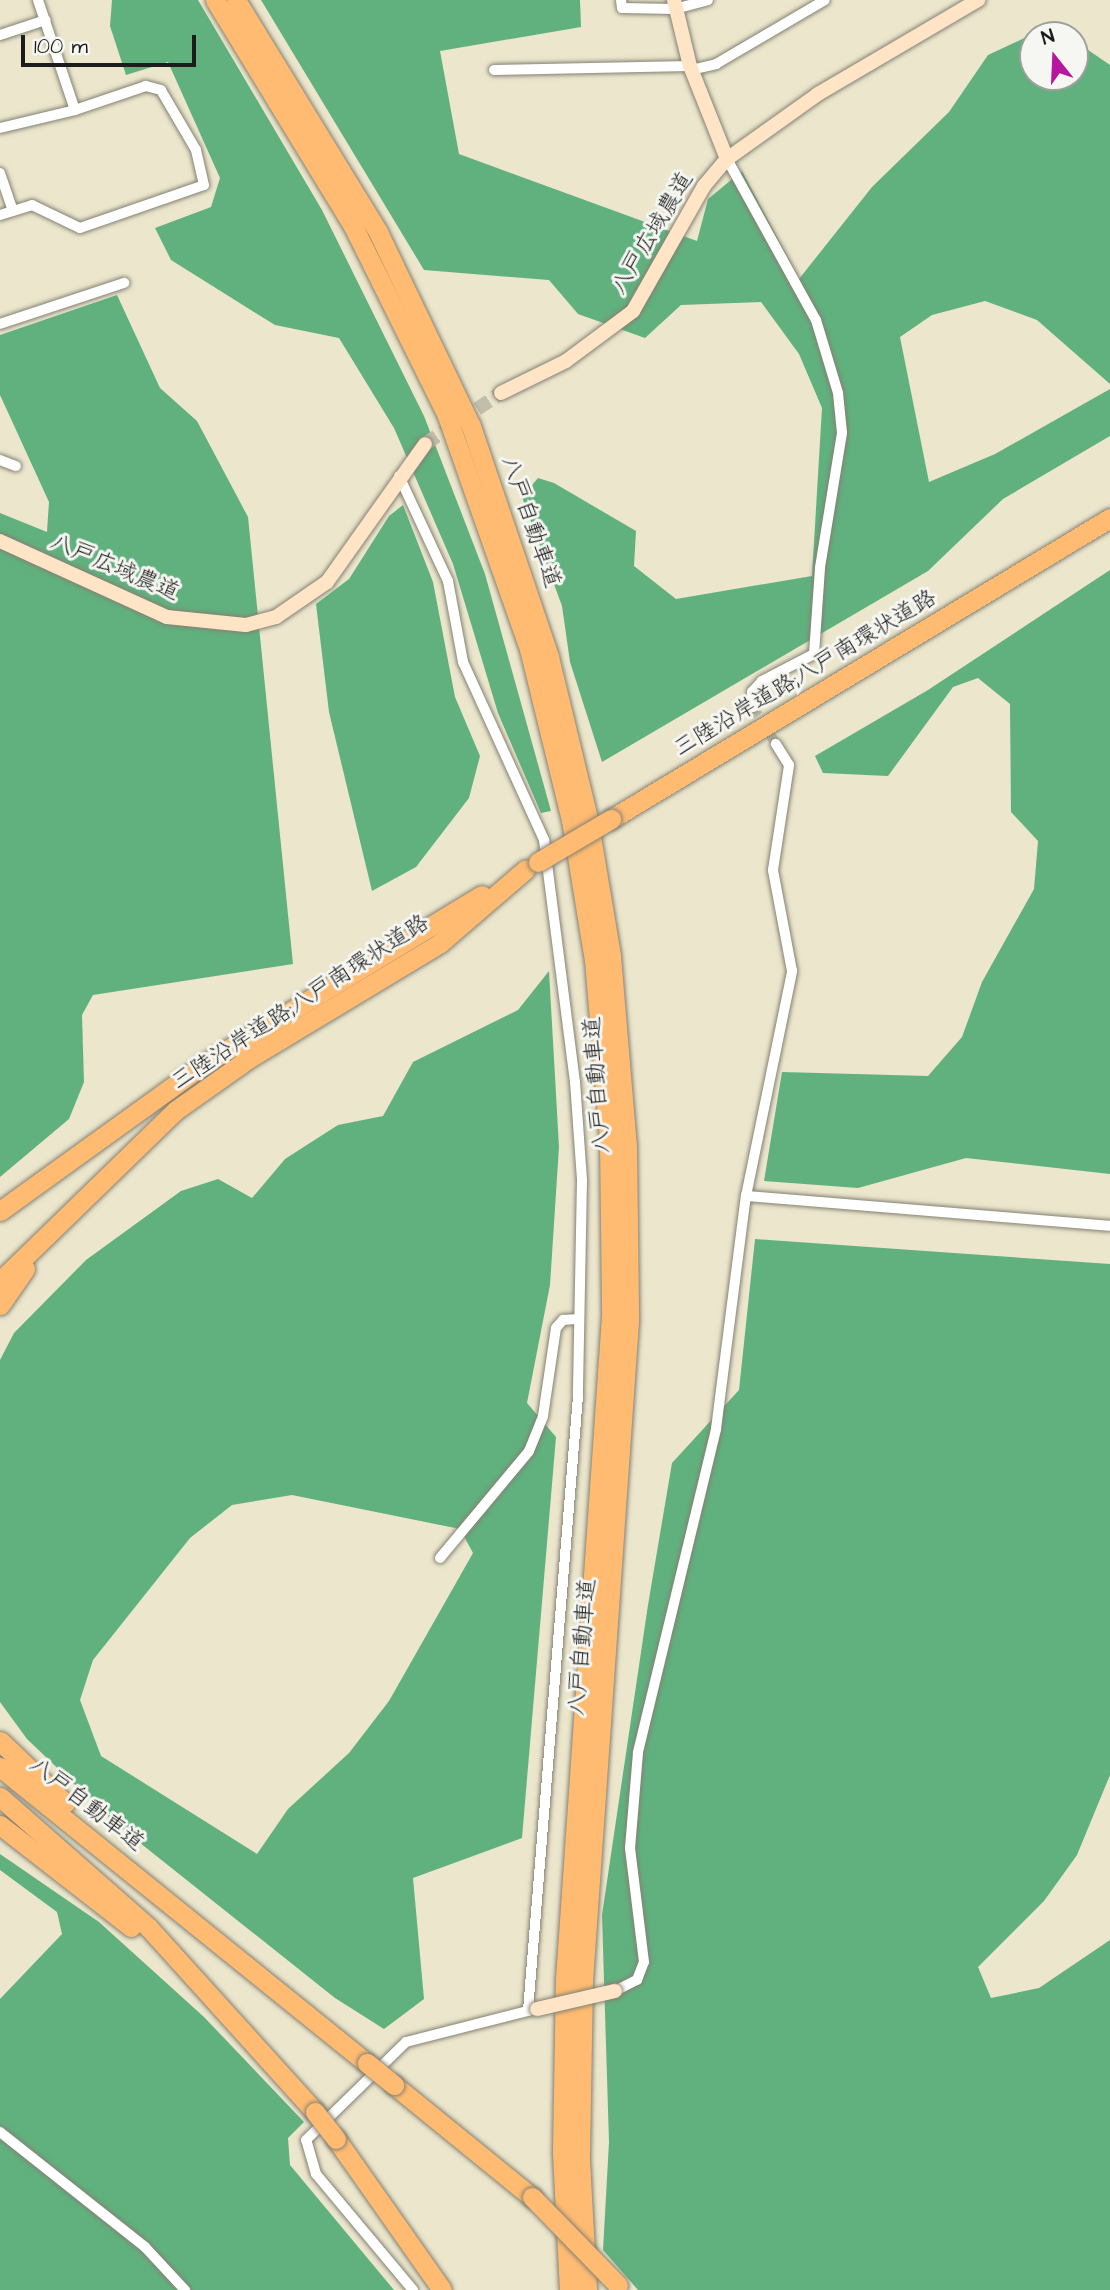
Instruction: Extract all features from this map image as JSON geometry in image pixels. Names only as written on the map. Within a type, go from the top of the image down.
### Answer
[{"type":"highway","name":"八戸自動車道","points":[[215,0],[353,226],[446,413],[529,649],[571,820],[594,960],[609,1140],[611,1316],[565,1978],[562,2153],[569,2290]]},
{"type":"highway","name":"八戸自動車道","points":[[236,0],[378,232],[471,426],[549,657],[588,818],[611,956],[627,1146],[629,1321],[583,1981],[580,2160],[587,2290]]},
{"type":"highway","name":"三陸沿岸道路;八戸南環状道路","points":[[94,1142],[204,1063],[1110,518]]},
{"type":"highway","name":"三陸沿岸道路;八戸南環状道路","points":[[103,1177],[211,1084],[440,943],[532,865]]},
{"type":"highway","points":[[0,1211],[94,1142]]},
{"type":"highway","points":[[0,1220],[94,1142]]},
{"type":"highway","points":[[0,1281],[103,1177]]},
{"type":"highway","points":[[0,1305],[103,1177]]},
{"type":"highway","points":[[0,1741],[179,1908]]},
{"type":"highway","name":"八戸自動車道","points":[[0,1767],[179,1908],[532,2197],[620,2287]]},
{"type":"highway","points":[[0,1797],[104,1885],[240,2026],[315,2112],[442,2290]]},
{"type":"highway","points":[[0,1825],[125,1922],[240,2026]]},
{"type":"street","points":[[38,0],[75,110]]},
{"type":"street","points":[[621,0],[622,8],[708,0]]},
{"type":"street","points":[[494,70],[691,68],[716,64],[825,0]]},
{"type":"street","name":"八戸広域農道","points":[[501,393],[566,361],[633,311],[704,186],[727,159],[818,94],[978,0]]},
{"type":"street","points":[[674,4],[691,68],[727,159],[816,320],[838,393],[842,433],[820,568],[814,654],[762,681],[752,692],[752,707]]},
{"type":"street","points":[[0,35],[46,20]]},
{"type":"street","points":[[0,128],[156,88],[196,150],[204,185],[80,228],[43,207],[0,215]]},
{"type":"street","points":[[0,173],[13,211]]},
{"type":"street","points":[[0,324],[124,283]]},
{"type":"street","name":"八戸広域農道","points":[[0,541],[167,618],[246,625],[276,617],[327,582],[425,444]]},
{"type":"street","points":[[0,460],[16,466]]},
{"type":"street","points":[[400,476],[437,550],[463,662],[538,824],[552,876],[582,1180],[579,1319],[561,1648],[532,2010]]},
{"type":"street","points":[[414,2290],[316,2174],[306,2140],[406,2042],[615,1991],[637,1980],[644,1962],[630,1848],[632,1798],[716,1429],[746,1196],[792,971],[774,870],[789,765],[776,744]]},
{"type":"street","points":[[746,1196],[1110,1226]]},
{"type":"street","points":[[440,1558],[529,1451],[542,1416],[556,1328],[563,1320],[579,1319]]},
{"type":"street","points":[[0,2132],[145,2247],[185,2290]]},
{"type":"green space","points":[[112,0],[198,0],[322,210],[424,416],[485,574],[551,811],[541,813],[498,713],[453,564],[394,428],[339,338],[275,325],[171,260],[155,228],[211,207],[220,178],[168,62],[126,75],[110,26]]},
{"type":"green space","points":[[261,0],[580,0],[581,27],[440,51],[459,154],[697,241],[708,199],[742,171],[799,279],[872,187],[949,112],[988,55],[1019,40],[1019,91],[1089,91],[1089,51],[1110,65],[1110,384],[1037,320],[985,301],[932,315],[900,337],[929,482],[995,454],[1110,389],[1110,436],[1003,499],[928,571],[602,762],[570,662],[562,606],[522,497],[538,478],[554,483],[636,531],[634,566],[676,599],[812,576],[822,408],[799,354],[761,302],[681,305],[645,338],[578,314],[549,280],[424,270]]},
{"type":"green space","points":[[117,295],[160,388],[197,421],[248,517],[293,964],[93,995],[82,1015],[84,1082],[69,1119],[0,1177],[0,513],[47,532],[49,502],[0,395],[0,335]]},
{"type":"green space","points":[[403,505],[433,582],[455,697],[480,756],[469,798],[416,867],[372,891],[329,712],[316,604],[349,579],[389,516]]},
{"type":"green space","points":[[1110,570],[1110,1174],[966,1158],[858,1188],[764,1181],[782,1072],[928,1076],[962,1037],[982,982],[1034,889],[1038,841],[1011,812],[1010,704],[978,678],[953,687],[888,776],[823,773],[815,756],[928,690]]},
{"type":"green space","points":[[549,971],[559,1147],[550,1285],[527,1403],[556,1437],[522,1838],[413,1878],[424,1999],[384,2029],[335,1998],[115,1823],[27,1739],[0,1702],[0,1360],[14,1333],[86,1260],[181,1191],[218,1179],[252,1198],[285,1159],[338,1125],[383,1116],[413,1062],[518,1010]],"holes":[[[292,1495],[460,1529],[473,1553],[389,1701],[349,1753],[288,1809],[257,1854],[101,1756],[80,1700],[93,1660],[190,1538],[232,1505]]]},
{"type":"green space","points":[[755,1239],[1110,1264],[1110,1775],[1077,1855],[1044,1901],[978,1967],[991,1998],[1039,1988],[1110,1940],[1110,2290],[638,2290],[603,2250],[609,2142],[602,1915],[648,1605],[672,1463],[739,1390]]},
{"type":"green space","points":[[0,1854],[99,1922],[204,2017],[304,2122],[288,2138],[290,2165],[394,2290],[0,2290],[0,1999],[62,1934],[57,1912],[0,1870]]},
{"type":"tunnel","points":[[425,444],[501,393]]},
{"type":"tunnel","points":[[753,707],[776,744]]}]
